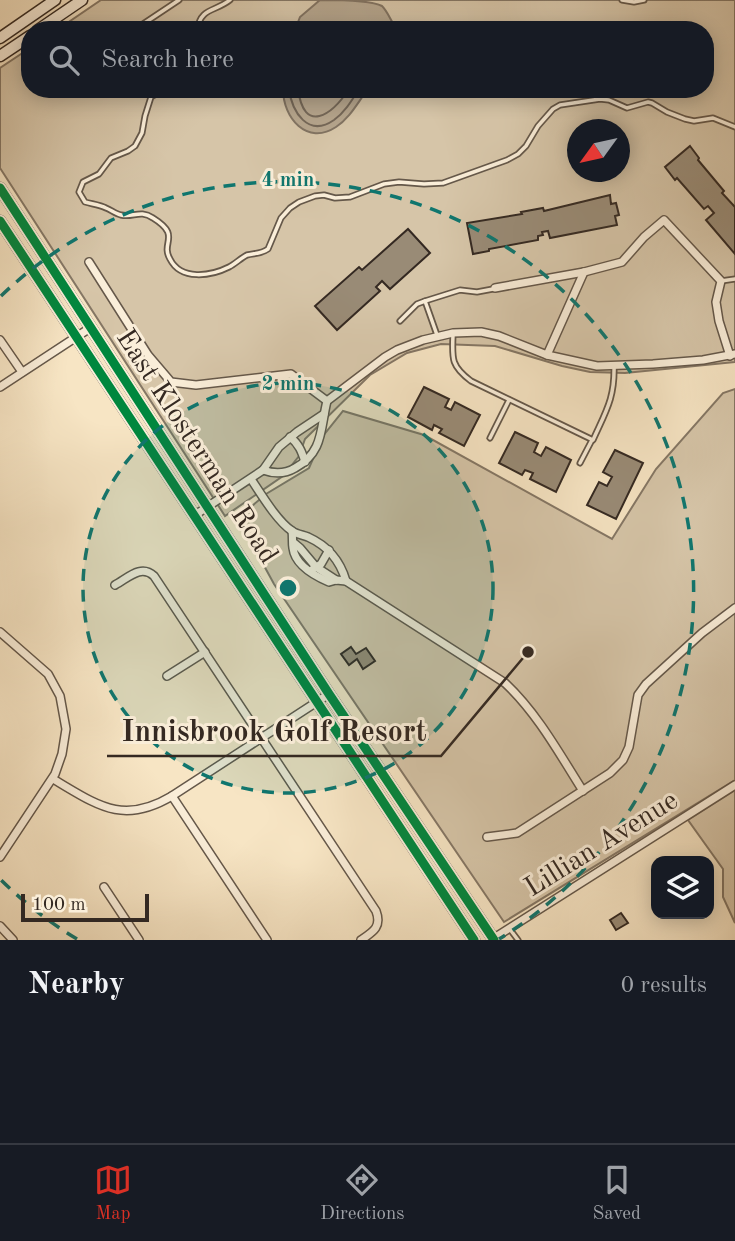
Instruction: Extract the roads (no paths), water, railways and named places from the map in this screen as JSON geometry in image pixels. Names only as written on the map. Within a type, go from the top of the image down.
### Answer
[{"type":"main road","points":[[25,21],[55,0]]},
{"type":"main road","points":[[51,21],[82,0]]},
{"type":"main road","points":[[0,38],[21,23]]},
{"type":"main road","points":[[0,56],[21,42]]},
{"type":"main road","name":"East Klosterman Road","points":[[0,188],[329,694],[493,939]]},
{"type":"main road","name":"East Klosterman Road","points":[[0,220],[474,940]]},
{"type":"street","points":[[263,470],[272,473],[289,472],[305,462],[319,442],[327,401],[384,357],[437,335],[481,332],[499,336],[547,355],[590,365],[653,364],[732,355],[719,321],[716,302],[721,281],[664,220],[644,237],[622,262],[584,272],[495,288]]},
{"type":"street","points":[[89,262],[148,355],[171,382],[196,384],[291,374],[327,401]]},
{"type":"street","points":[[547,355],[584,272]]},
{"type":"street","points":[[0,387],[90,328]]},
{"type":"street","points":[[0,340],[22,372]]},
{"type":"street","points":[[195,515],[263,470],[279,447],[324,414]]},
{"type":"street","points":[[290,437],[301,449],[305,462]]},
{"type":"street","points":[[251,479],[292,531],[310,538],[335,556],[346,581]]},
{"type":"street","points":[[292,531],[293,549],[300,563],[329,582],[346,581],[505,683],[522,699],[583,791]]},
{"type":"street","points":[[312,570],[321,564],[329,550]]},
{"type":"street","points":[[116,585],[141,570],[154,576],[376,911],[378,923],[374,932],[361,940]]},
{"type":"street","points":[[487,837],[517,833],[610,773],[623,760],[629,747],[638,695],[646,684],[702,632],[735,608]]},
{"type":"street","points":[[0,632],[44,668],[52,679],[60,696],[66,735],[52,779],[0,857]]},
{"type":"street","points":[[167,676],[205,652]]},
{"type":"street","points":[[52,779],[98,805],[113,810],[144,808],[172,796],[329,694]]},
{"type":"street","name":"Lillian Avenue","points":[[493,939],[735,785]]},
{"type":"street","points":[[172,796],[267,940]]},
{"type":"street","points":[[104,887],[139,940]]},
{"type":"street","points":[[0,926],[13,940]]},
{"type":"lane","points":[[148,21],[179,0]]},
{"type":"lane","points":[[199,21],[205,12],[230,0]]},
{"type":"lane","points":[[622,0],[644,0]]},
{"type":"lane","points":[[151,98],[142,133],[135,146],[111,158],[99,174],[83,183],[79,192],[85,202],[104,207],[118,215],[144,214],[153,218],[166,228],[169,234],[168,250],[171,261],[183,271],[197,275],[221,270],[248,255],[262,253],[268,249],[281,218],[290,208],[306,199],[324,195],[335,198],[350,197],[375,187],[399,183],[443,183],[508,160],[526,146],[538,126],[560,105],[600,99],[627,108],[652,103],[685,119],[694,121],[713,118],[735,127]]},
{"type":"lane","points":[[721,281],[735,279]]},
{"type":"lane","points":[[400,321],[417,304],[460,290],[477,292],[495,288]]},
{"type":"lane","points":[[425,302],[437,335]]},
{"type":"lane","points":[[453,332],[452,353],[458,372],[471,381],[593,440]]},
{"type":"lane","points":[[580,463],[612,397],[614,365]]},
{"type":"lane","points":[[490,438],[509,400]]},
{"type":"lane","points":[[509,928],[518,940]]},
{"type":"water","points":[[320,0],[362,1],[382,6],[392,21],[298,21]]},
{"type":"water","points":[[362,98],[336,127],[315,133],[306,131],[292,119],[284,100]]},
{"type":"place","name":"Innisbrook Golf Resort","points":[[528,652]]}]
